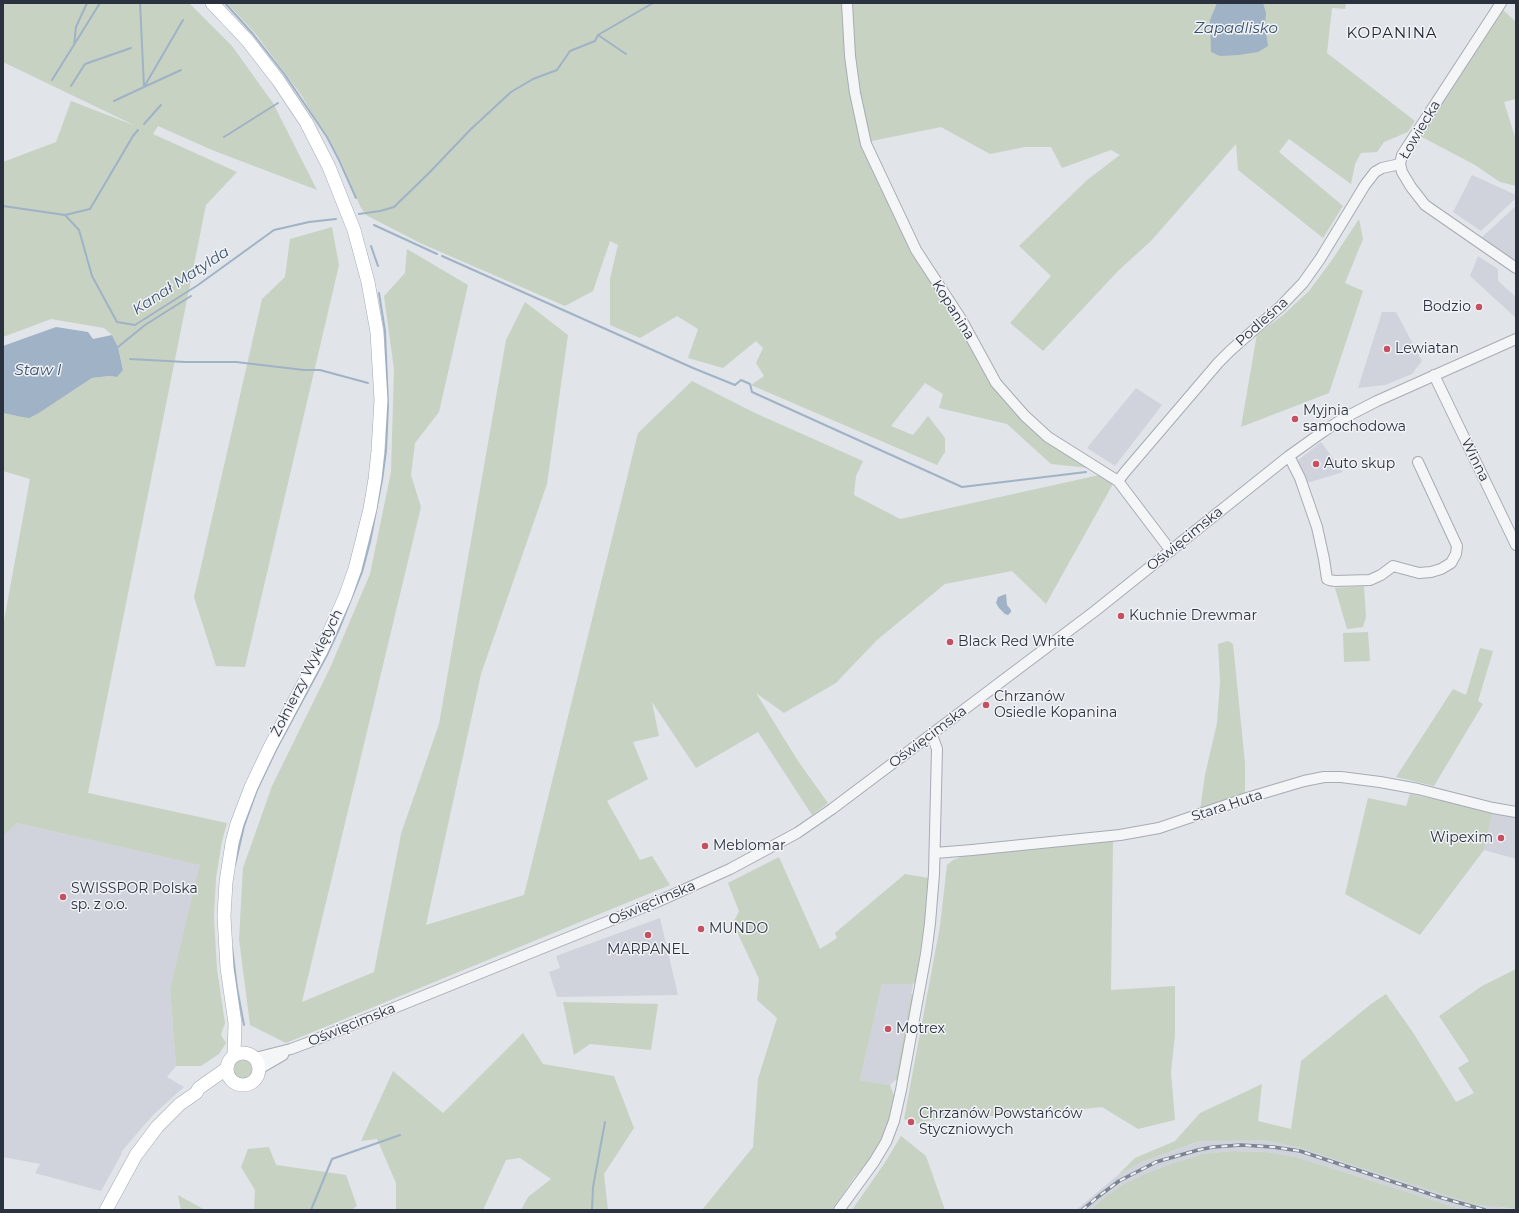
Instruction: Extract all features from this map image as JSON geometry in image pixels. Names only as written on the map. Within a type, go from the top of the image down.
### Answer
[{"type":"main road","name":"Żołnierzy Wyklętych","points":[[212,3],[247,40],[291,98],[318,143],[346,207],[354,230],[368,282],[377,332],[381,400],[375,479],[363,540],[345,597],[321,651],[254,780],[244,804],[234,836],[226,882],[224,916],[227,968],[236,1024],[249,1059]]},
{"type":"main road","points":[[106,1210],[124,1175],[145,1141],[170,1114],[196,1093],[226,1081],[229,1075],[228,1061],[249,1059],[256,1079],[246,1085],[236,1084],[229,1075]]},
{"type":"street","name":"Kopanina","points":[[847,3],[849,49],[855,93],[866,144],[916,250],[961,319],[996,383],[1023,414],[1048,437],[1118,481],[1171,551]]},
{"type":"street","name":"Łowiecka","points":[[1501,3],[1402,155],[1400,164],[1402,172],[1411,187],[1425,205],[1516,268]]},
{"type":"street","name":"Podleśna","points":[[1118,481],[1124,472],[1218,363],[1281,306],[1303,283],[1320,259],[1375,172],[1382,168],[1400,164]]},
{"type":"street","name":"Oświęcimska","points":[[249,1059],[285,1055],[292,1049],[681,892],[730,869],[797,833],[832,809],[1095,611],[1289,456],[1324,431],[1344,418],[1377,401],[1516,339]]},
{"type":"street","name":"Winna","points":[[1434,375],[1516,545]]},
{"type":"street","points":[[1289,456],[1300,478],[1317,527],[1327,578],[1335,581],[1370,580],[1381,575],[1393,566],[1419,573],[1441,569],[1451,563],[1456,554],[1457,546],[1418,462]]},
{"type":"street","points":[[839,1210],[874,1162],[886,1142],[894,1121],[926,954],[930,923],[935,853],[937,749],[932,734]]},
{"type":"street","name":"Stara Huta","points":[[935,853],[979,850],[1120,835],[1152,829],[1183,821],[1247,798],[1304,781],[1329,777],[1360,779],[1418,789],[1493,808],[1516,812]]},
{"type":"shaded area","points":[[1472,175],[1516,195],[1516,198],[1481,231],[1453,212]]},
{"type":"shaded area","points":[[1516,206],[1516,267],[1482,237]]},
{"type":"shaded area","points":[[1478,256],[1498,269],[1498,281],[1516,297],[1516,318],[1470,276]]},
{"type":"shaded area","name":"Lewiatan","points":[[1382,312],[1396,312],[1422,361],[1412,374],[1385,385],[1358,388]]},
{"type":"shaded area","points":[[1136,388],[1162,405],[1115,466],[1087,448]]},
{"type":"shaded area","points":[[1321,442],[1343,472],[1311,482],[1306,482],[1297,461]]},
{"type":"shaded area","points":[[1493,811],[1516,815],[1516,859],[1484,850]]},
{"type":"shaded area","points":[[17,823],[201,865],[170,989],[176,1066],[167,1077],[184,1087],[153,1115],[122,1151],[101,1191],[35,1173],[40,1164],[3,1157],[3,834],[6,834]]},
{"type":"shaded area","points":[[660,918],[678,995],[557,997],[549,972],[560,968],[556,956]]},
{"type":"shaded area","points":[[882,984],[913,984],[895,1080],[890,1085],[860,1080]]},
{"type":"shaded area","points":[[1264,1140],[1301,1148],[1502,1208],[1516,1210],[1464,1210],[1296,1157],[1266,1152],[1232,1151],[1202,1154],[1144,1174],[1122,1185],[1101,1200],[1091,1210],[1076,1210],[1118,1175],[1142,1162],[1201,1141]]},
{"type":"green space","points":[[3,3],[189,3],[232,46],[273,103],[317,190],[212,150],[158,126],[153,134],[237,172],[206,205],[88,793],[227,823],[222,841],[216,878],[214,917],[217,969],[225,1023],[221,1035],[226,1043],[219,1054],[201,1066],[176,1066],[170,989],[200,865],[17,823],[6,834],[3,834],[3,626],[30,479],[3,471],[3,413],[17,416],[39,413],[92,378],[109,376],[117,377],[123,369],[118,347],[112,335],[104,328],[51,319],[3,337],[3,162],[56,142],[71,101],[136,126],[3,62]]},
{"type":"green space","points":[[227,3],[843,3],[844,32],[849,75],[849,3],[1346,3],[1345,9],[1332,8],[1327,53],[1415,121],[1408,132],[1384,142],[1377,152],[1361,153],[1355,164],[1351,184],[1289,139],[1279,152],[1343,206],[1323,238],[1238,170],[1236,144],[1151,241],[1119,270],[1043,351],[1010,323],[1051,276],[1019,246],[1087,180],[1120,155],[1111,150],[1062,168],[1051,147],[1025,147],[990,154],[941,127],[862,143],[995,386],[1089,468],[1051,464],[1007,424],[939,408],[943,394],[925,383],[891,426],[913,435],[928,416],[945,438],[945,452],[937,465],[751,385],[764,376],[756,363],[763,348],[756,341],[723,368],[688,358],[698,329],[677,316],[640,338],[610,325],[610,279],[618,245],[610,241],[593,291],[565,306],[420,243],[366,215],[361,208],[341,161],[328,137],[302,96],[255,33]]},
{"type":"green space","points":[[1503,10],[1516,22],[1516,99],[1504,102],[1516,140],[1516,186],[1500,182],[1475,165],[1420,136]]},
{"type":"green space","points":[[1359,219],[1363,239],[1345,283],[1363,291],[1329,393],[1241,427],[1257,334],[1282,316],[1309,291],[1332,260]]},
{"type":"green space","points":[[332,227],[339,265],[245,667],[216,666],[194,597],[262,299],[285,277],[290,239]]},
{"type":"green space","points":[[407,249],[468,285],[439,412],[415,443],[411,475],[421,507],[302,1002],[374,972],[401,834],[439,724],[506,340],[525,302],[568,335],[547,484],[481,674],[426,925],[524,895],[638,433],[692,381],[755,413],[863,461],[856,476],[854,495],[900,519],[1104,474],[1114,482],[1046,604],[1012,571],[945,584],[877,640],[836,683],[784,713],[756,693],[798,761],[828,803],[812,815],[758,732],[696,768],[652,702],[659,736],[633,742],[648,779],[607,801],[640,860],[652,856],[670,885],[286,1043],[250,1025],[239,939],[243,868],[272,786],[330,668],[370,574],[391,472],[394,369],[384,296],[405,273]]},
{"type":"green space","points":[[1364,586],[1366,617],[1363,627],[1347,629],[1335,588]]},
{"type":"green space","points":[[1368,632],[1370,661],[1344,662],[1343,633]]},
{"type":"green space","points":[[1228,641],[1233,644],[1245,763],[1245,794],[1200,810],[1205,775],[1217,723],[1220,682],[1218,644]]},
{"type":"green space","points":[[1480,648],[1493,651],[1478,701],[1483,704],[1434,786],[1396,777],[1453,689],[1466,695]]},
{"type":"green space","points":[[1410,794],[1493,811],[1484,850],[1420,935],[1345,894],[1368,798],[1406,806]]},
{"type":"green space","points":[[1113,838],[1111,990],[1175,986],[1175,1035],[1171,1072],[1175,1120],[1138,1129],[1102,1107],[1028,1115],[961,1117],[927,1121],[917,1124],[904,1119],[940,926],[947,865],[953,860],[963,856]]},
{"type":"green space","points":[[779,857],[820,949],[837,938],[835,933],[905,874],[929,878],[926,918],[916,981],[913,984],[882,984],[860,1080],[890,1085],[895,1098],[894,1106],[882,1139],[870,1160],[854,1178],[832,1210],[702,1210],[753,1147],[758,1079],[777,1018],[757,1000],[759,979],[733,923],[739,911],[728,883]]},
{"type":"green space","points":[[1516,969],[1516,1209],[1473,1204],[1301,1148],[1264,1140],[1200,1141],[1142,1162],[1118,1175],[1135,1158],[1175,1141],[1200,1113],[1262,1084],[1258,1121],[1291,1129],[1301,1061],[1371,1004],[1386,994],[1414,1034],[1456,1102],[1474,1093],[1458,1068],[1469,1061],[1439,1016],[1482,986]]},
{"type":"green space","points":[[911,994],[916,996],[899,1080],[897,1081],[895,1080]]},
{"type":"green space","points":[[563,1002],[658,1004],[651,1050],[590,1044],[574,1055]]},
{"type":"green space","points":[[523,1033],[543,1064],[614,1076],[634,1128],[604,1174],[608,1210],[521,1210],[528,1197],[551,1179],[520,1158],[506,1160],[483,1210],[396,1210],[396,1183],[377,1139],[361,1141],[393,1071],[443,1113]]},
{"type":"green space","points":[[238,1058],[246,1058],[253,1065],[253,1073],[246,1080],[238,1080],[231,1073],[231,1065]]},
{"type":"green space","points":[[901,1136],[926,1156],[945,1210],[852,1210],[884,1164]]},
{"type":"green space","points":[[269,1147],[276,1165],[346,1175],[357,1206],[351,1210],[254,1210],[255,1190],[241,1167],[248,1149]]},
{"type":"green space","points":[[1232,1151],[1266,1152],[1296,1157],[1464,1210],[1091,1210],[1101,1200],[1122,1185],[1144,1174],[1202,1154]]},
{"type":"green space","points":[[178,1195],[205,1210],[181,1210]]},
{"type":"water","name":"Zapadlisko","points":[[1217,3],[1263,3],[1266,13],[1265,25],[1268,46],[1258,52],[1239,55],[1220,56],[1211,52],[1210,20]]},
{"type":"water","name":"Staw I","points":[[56,327],[88,332],[93,339],[112,335],[118,347],[123,370],[117,377],[109,376],[92,378],[29,418],[3,413],[3,346]]},
{"type":"water","points":[[1006,594],[1007,605],[1011,610],[1008,615],[999,608],[996,603],[998,597]]},
{"type":"waterway","points":[[74,45],[76,27],[87,3]]},
{"type":"waterway","points":[[52,80],[100,3]]},
{"type":"waterway","points":[[140,3],[144,87],[181,70]]},
{"type":"waterway","points":[[225,3],[253,34],[285,75],[327,137],[356,198]]},
{"type":"waterway","name":"Kanał Matylda","points":[[359,214],[394,207],[470,130],[511,92],[533,79],[557,70],[570,51],[595,41],[598,35],[653,3]]},
{"type":"waterway","points":[[114,101],[144,87],[183,20]]},
{"type":"waterway","points":[[598,35],[626,54]]},
{"type":"waterway","points":[[71,86],[85,64],[131,48]]},
{"type":"waterway","points":[[224,137],[278,103]]},
{"type":"waterway","points":[[144,124],[161,105]]},
{"type":"waterway","points":[[65,215],[90,209],[138,130]]},
{"type":"waterway","name":"Kanał Matylda","points":[[3,206],[65,215],[79,230],[92,276],[117,322],[135,325],[198,285],[274,230],[309,222],[336,219]]},
{"type":"waterway","points":[[374,225],[437,254]]},
{"type":"waterway","points":[[371,246],[378,266]]},
{"type":"waterway","points":[[442,256],[693,368],[735,385],[741,380],[750,384],[752,392],[962,487],[1086,472]]},
{"type":"waterway","points":[[235,865],[244,826],[257,790],[276,750],[327,655],[340,627],[362,572],[370,542],[386,451],[388,405],[385,331],[379,293]]},
{"type":"waterway","points":[[118,347],[145,325],[191,296]]},
{"type":"waterway","points":[[130,359],[185,362],[236,362],[304,370],[320,370],[368,383]]},
{"type":"waterway","points":[[232,947],[237,988],[244,1025]]},
{"type":"waterway","points":[[592,1210],[593,1187],[605,1122]]},
{"type":"waterway","points":[[311,1210],[332,1159],[400,1135]]},
{"type":"railway","points":[[1082,1210],[1119,1181],[1156,1162],[1198,1150],[1213,1147],[1241,1145],[1273,1147],[1300,1151],[1439,1197],[1485,1210]]},
{"type":"place","name":"Bodzio","points":[[1479,307]]},
{"type":"place","name":"Lewiatan","points":[[1387,349]]},
{"type":"place","name":"Myjnia samochodowa","points":[[1295,419]]},
{"type":"place","name":"Auto skup","points":[[1316,464]]},
{"type":"place","name":"Kuchnie Drewmar","points":[[1121,616]]},
{"type":"place","name":"Black Red White","points":[[950,642]]},
{"type":"place","name":"Chrzanów Osiedle Kopanina","points":[[986,705]]},
{"type":"place","name":"Wipexim","points":[[1501,838]]},
{"type":"place","name":"Meblomar","points":[[705,846]]},
{"type":"place","name":"SWISSPOR Polska sp. z o.o.","points":[[63,897]]},
{"type":"place","name":"MUNDO","points":[[701,929]]},
{"type":"place","name":"MARPANEL","points":[[648,935]]},
{"type":"place","name":"Motrex","points":[[888,1029]]},
{"type":"place","name":"Chrzanów Powstańców Styczniowych","points":[[911,1122]]},
{"type":"district","name":"KOPANINA","points":[[1392,34]]}]
